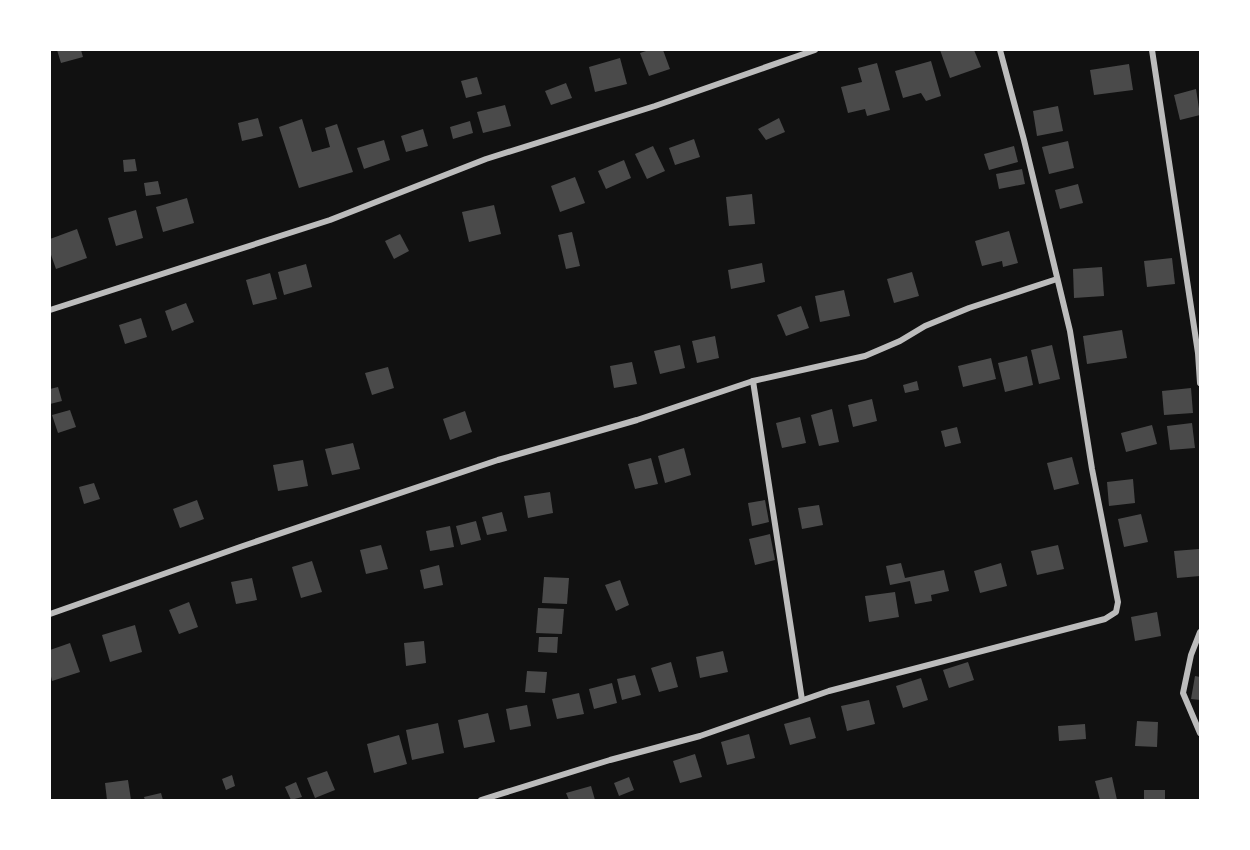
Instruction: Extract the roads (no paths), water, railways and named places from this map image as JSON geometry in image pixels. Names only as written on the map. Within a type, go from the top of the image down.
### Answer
[{"type":"street","points":[[50,310],[330,220],[486,159],[655,106],[815,50]]},
{"type":"street","points":[[481,801],[610,760],[700,736],[829,691],[1105,619],[1116,612],[1118,602],[1092,468],[1070,331],[1000,50]]},
{"type":"street","points":[[1152,50],[1198,353],[1200,383]]},
{"type":"street","points":[[50,614],[487,464],[637,420],[753,381],[865,356],[900,341],[925,326],[969,308],[1057,279]]},
{"type":"street","points":[[753,381],[802,700]]},
{"type":"street","points":[[1200,632],[1191,655],[1183,693],[1200,733]]}]
